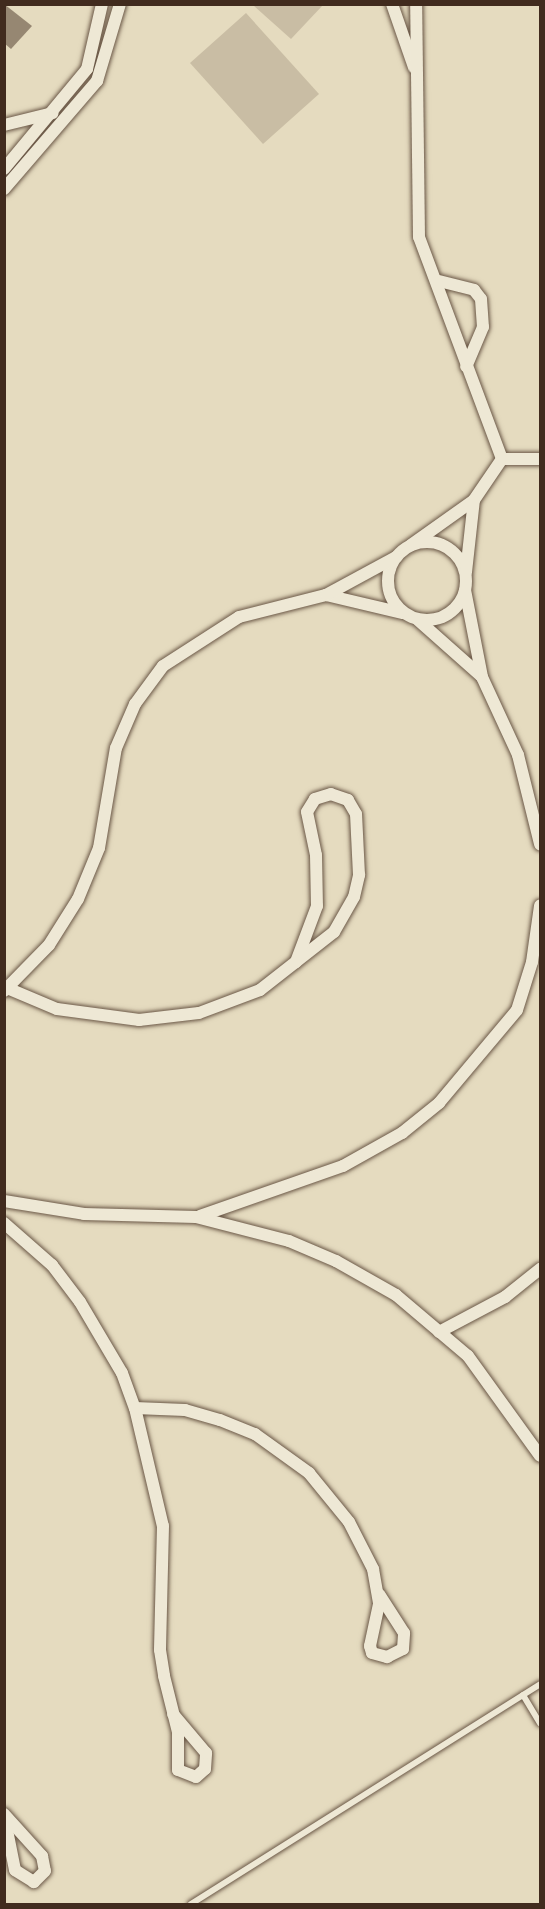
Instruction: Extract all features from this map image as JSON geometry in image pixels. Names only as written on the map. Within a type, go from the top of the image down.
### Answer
[{"type":"street","points":[[4,169],[56,112],[87,69],[102,4]]},
{"type":"street","points":[[4,189],[82,102],[104,65],[120,4]]},
{"type":"street","points":[[392,4],[416,74]]},
{"type":"street","points":[[416,4],[417,222],[439,281],[466,367],[501,459]]},
{"type":"street","points":[[4,125],[56,112],[82,102]]},
{"type":"street","points":[[439,281],[474,290],[481,299],[483,327],[466,367]]},
{"type":"street","points":[[501,459],[540,459]]},
{"type":"street","points":[[296,962],[316,906],[316,855],[307,813],[315,799],[331,794],[348,800],[356,814],[359,875],[348,911],[334,933],[296,962],[235,1002],[168,1018],[84,1016],[36,1003],[6,990],[50,945],[78,899],[99,848],[116,748],[149,682],[184,650],[239,617],[326,595],[396,556],[474,500],[501,459]]},
{"type":"street","points":[[326,595],[411,616],[441,617],[465,585],[474,500]]},
{"type":"street","points":[[411,545],[448,548],[465,585],[482,677],[518,755],[540,844]]},
{"type":"street","points":[[396,556],[388,586],[411,616],[482,677]]},
{"type":"street","points":[[196,1217],[245,1203],[343,1166],[402,1133],[439,1103],[508,1025],[536,959],[540,906]]},
{"type":"street","points":[[4,1201],[84,1214],[196,1217],[245,1228],[336,1262],[396,1295],[439,1332],[497,1390],[540,1456]]},
{"type":"street","points":[[245,1203],[245,1228]]},
{"type":"street","points":[[18,1204],[6,1224],[52,1265],[80,1302],[118,1365],[135,1408],[162,1526],[160,1650],[173,1714],[178,1770],[196,1777],[205,1769],[206,1753],[173,1714]]},
{"type":"street","points":[[439,1332],[505,1297],[540,1269]]},
{"type":"street","points":[[135,1408],[185,1410],[220,1420],[284,1452],[309,1473],[349,1522],[379,1594],[404,1633],[403,1649],[387,1657],[372,1653],[370,1646],[379,1594]]},
{"type":"street","points":[[4,1814],[42,1856],[45,1871],[34,1882],[18,1877],[4,1814]]},
{"type":"lane","points":[[191,1905],[540,1684]]},
{"type":"lane","points":[[523,1695],[540,1723]]},
{"type":"shaded area","points":[[253,5],[323,5],[291,39]]},
{"type":"shaded area","points":[[246,13],[319,94],[263,144],[190,63]]},
{"type":"building","points":[[4,4],[32,26],[11,49],[4,43]]}]
